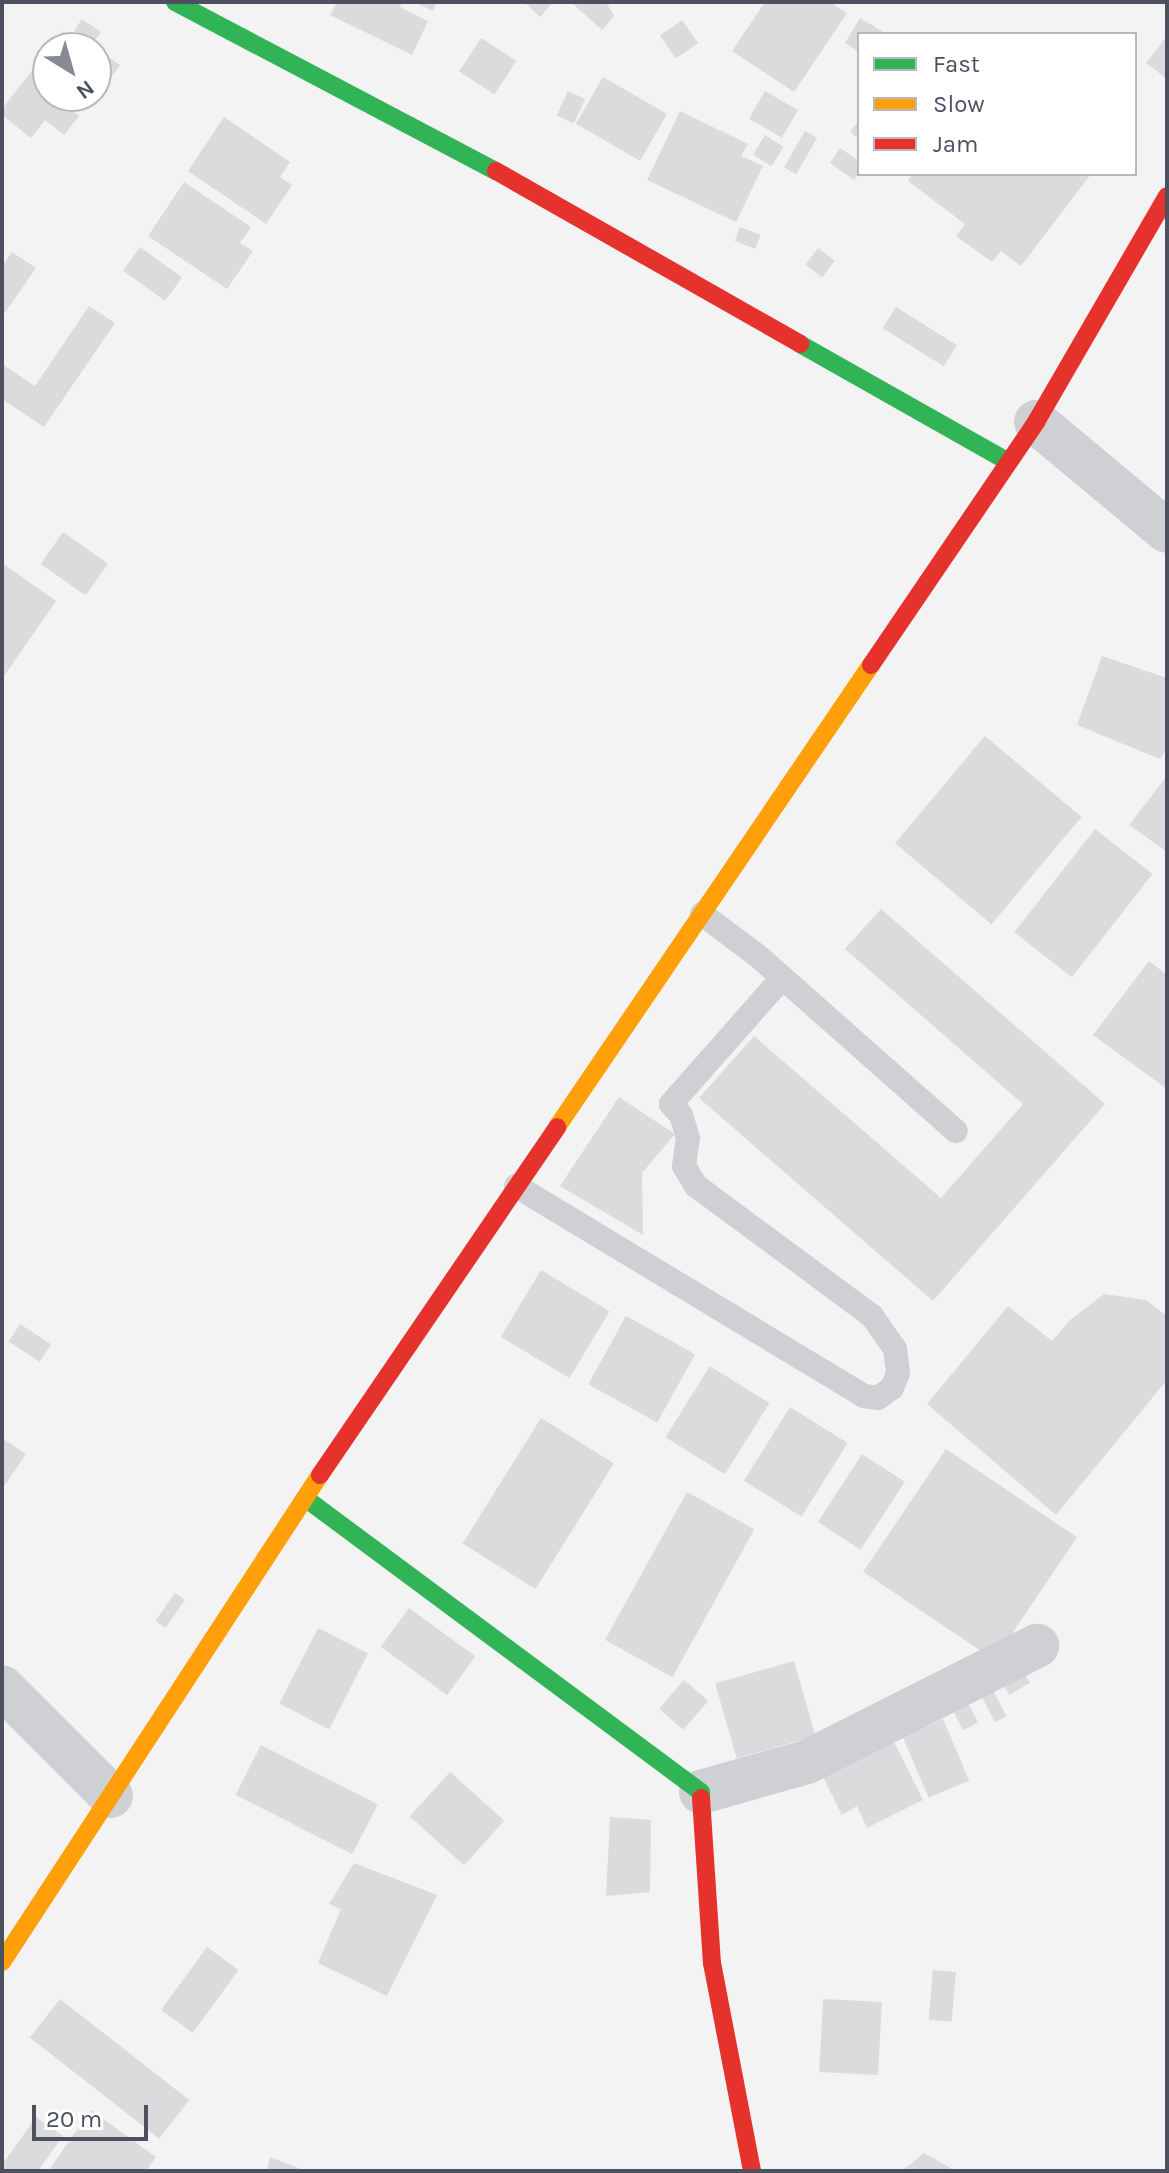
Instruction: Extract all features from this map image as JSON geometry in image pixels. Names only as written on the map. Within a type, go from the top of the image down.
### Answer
[{"type":"main road","points":[[175,2],[453,147],[1007,461]]},
{"type":"main road","points":[[2,1962],[305,1498],[1036,422],[1167,196]]},
{"type":"main road","points":[[305,1498],[701,1792],[712,1963],[752,2171]]},
{"type":"street","points":[[1036,422],[1167,531]]},
{"type":"street","points":[[701,1792],[807,1762],[1037,1646]]},
{"type":"street","points":[[2,1687],[111,1796]]},
{"type":"lane","points":[[702,914],[782,978],[956,1131]]},
{"type":"lane","points":[[516,1186],[864,1396],[878,1398],[892,1388],[898,1373],[895,1349],[872,1316],[696,1186],[684,1166],[688,1138],[681,1115],[671,1104],[782,978]]},
{"type":"building","points":[[337,2],[402,2],[400,7],[428,21],[412,55],[330,15]]},
{"type":"building","points":[[415,2],[437,2],[433,11]]},
{"type":"building","points":[[524,2],[553,2],[540,17]]},
{"type":"building","points":[[571,2],[606,2],[614,16],[602,30]]},
{"type":"building","points":[[765,2],[830,2],[847,13],[794,92],[732,51]]},
{"type":"building","points":[[860,18],[884,32],[857,32],[857,51],[845,43]]},
{"type":"building","points":[[82,19],[101,32],[101,32],[74,31]]},
{"type":"building","points":[[682,20],[698,43],[676,58],[660,35]]},
{"type":"building","points":[[1167,36],[1167,79],[1146,63]]},
{"type":"building","points":[[481,38],[516,61],[494,94],[459,72]]},
{"type":"building","points":[[112,60],[120,65],[112,76]]},
{"type":"building","points":[[32,71],[32,112],[74,112],[79,116],[64,135],[45,120],[31,138],[2,115],[2,109]]},
{"type":"building","points":[[603,77],[667,114],[640,161],[576,124]]},
{"type":"building","points":[[568,91],[585,99],[574,124],[557,115]]},
{"type":"building","points":[[765,91],[798,110],[782,138],[749,119]]},
{"type":"building","points":[[680,111],[748,144],[741,156],[763,166],[736,222],[647,180]]},
{"type":"building","points":[[224,117],[290,162],[280,177],[292,185],[266,224],[188,171]]},
{"type":"building","points":[[857,123],[857,137],[850,132]]},
{"type":"building","points":[[805,131],[817,138],[796,174],[784,167]]},
{"type":"building","points":[[765,135],[784,147],[771,166],[753,155]]},
{"type":"building","points":[[840,148],[857,160],[857,176],[854,180],[830,163]]},
{"type":"building","points":[[912,176],[1089,176],[1021,266],[1001,251],[992,262],[956,236],[965,224],[908,181]]},
{"type":"building","points":[[184,182],[251,227],[240,243],[253,251],[227,289],[148,236]]},
{"type":"building","points":[[740,227],[761,235],[755,249],[735,241]]},
{"type":"building","points":[[140,247],[182,278],[165,301],[123,270]]},
{"type":"building","points":[[818,248],[835,261],[822,277],[805,265]]},
{"type":"building","points":[[12,252],[36,268],[2,317],[2,266]]},
{"type":"building","points":[[89,306],[115,323],[44,427],[2,399],[2,364],[35,386]]},
{"type":"building","points":[[896,307],[957,345],[944,366],[883,328]]},
{"type":"building","points":[[63,532],[108,564],[86,595],[41,564]]},
{"type":"building","points":[[2,563],[56,601],[2,679]]},
{"type":"building","points":[[1102,656],[1167,678],[1167,748],[1160,759],[1077,725]]},
{"type":"building","points":[[985,736],[1082,817],[992,924],[895,843]]},
{"type":"building","points":[[1167,776],[1167,852],[1129,825]]},
{"type":"building","points":[[1095,829],[1153,874],[1072,977],[1014,932]]},
{"type":"building","points":[[881,909],[1105,1104],[933,1301],[699,1098],[754,1036],[941,1198],[1023,1104],[845,949]]},
{"type":"building","points":[[1149,961],[1167,975],[1167,1089],[1093,1035]]},
{"type":"building","points":[[619,1097],[675,1134],[642,1173],[643,1235],[560,1186]]},
{"type":"building","points":[[541,1270],[610,1311],[569,1378],[501,1337]]},
{"type":"building","points":[[1104,1294],[1146,1300],[1167,1316],[1167,1380],[1056,1515],[927,1404],[1008,1306],[1052,1341],[1070,1320]]},
{"type":"building","points":[[626,1316],[695,1354],[657,1423],[588,1384]]},
{"type":"building","points":[[20,1324],[51,1344],[40,1362],[9,1342]]},
{"type":"building","points":[[710,1366],[769,1403],[725,1474],[665,1437]]},
{"type":"building","points":[[790,1407],[848,1443],[802,1517],[744,1481]]},
{"type":"building","points":[[541,1418],[614,1464],[536,1589],[463,1544]]},
{"type":"building","points":[[2,1438],[26,1454],[5,1485],[2,1483]]},
{"type":"building","points":[[946,1449],[1077,1537],[994,1660],[863,1572]]},
{"type":"building","points":[[862,1454],[905,1482],[861,1550],[818,1522]]},
{"type":"building","points":[[687,1492],[754,1529],[672,1677],[605,1640]]},
{"type":"building","points":[[175,1593],[185,1600],[165,1628],[155,1621]]},
{"type":"building","points":[[409,1608],[475,1656],[447,1695],[381,1647]]},
{"type":"building","points":[[318,1628],[368,1653],[329,1729],[279,1704]]},
{"type":"building","points":[[794,1661],[815,1736],[737,1759],[715,1684]]},
{"type":"building","points":[[1022,1669],[1030,1683],[1009,1695],[1001,1681]]},
{"type":"building","points":[[684,1680],[708,1701],[683,1730],[659,1709]]},
{"type":"building","points":[[991,1686],[1006,1716],[995,1722],[979,1692]]},
{"type":"building","points":[[967,1701],[978,1722],[963,1730],[952,1709]]},
{"type":"building","points":[[943,1719],[969,1781],[929,1798],[902,1736]]},
{"type":"building","points":[[894,1742],[923,1800],[867,1828],[857,1806],[842,1815],[823,1777]]},
{"type":"building","points":[[261,1745],[378,1804],[352,1854],[236,1795]]},
{"type":"building","points":[[450,1772],[504,1821],[464,1865],[410,1817]]},
{"type":"building","points":[[610,1817],[651,1820],[650,1892],[606,1896]]},
{"type":"building","points":[[354,1863],[437,1895],[387,1996],[318,1963],[341,1909],[329,1904]]},
{"type":"building","points":[[207,1947],[239,1970],[193,2033],[161,2010]]},
{"type":"building","points":[[933,1970],[956,1972],[952,2022],[929,2020]]},
{"type":"building","points":[[60,1999],[189,2100],[159,2139],[30,2038]]},
{"type":"building","points":[[823,1999],[882,2002],[878,2075],[819,2072]]},
{"type":"building","points":[[91,2110],[156,2157],[146,2171],[48,2171]]},
{"type":"building","points":[[36,2117],[63,2136],[38,2171],[2,2171],[2,2165]]},
{"type":"building","points":[[924,2153],[956,2171],[902,2171]]},
{"type":"building","points":[[270,2157],[306,2171],[267,2171]]},
{"type":"traffic: fast","points":[[175,2],[496,171]]},
{"type":"traffic: fast","points":[[800,344],[1007,461]]},
{"type":"traffic: fast","points":[[305,1498],[701,1792],[701,1798]]},
{"type":"traffic: slow","points":[[557,1127],[871,665]]},
{"type":"traffic: slow","points":[[2,1962],[320,1475]]},
{"type":"traffic: jam","points":[[496,171],[800,344]]},
{"type":"traffic: jam","points":[[871,665],[1036,422],[1167,196]]},
{"type":"traffic: jam","points":[[320,1475],[557,1127]]},
{"type":"traffic: jam","points":[[701,1798],[712,1963],[752,2171]]}]
